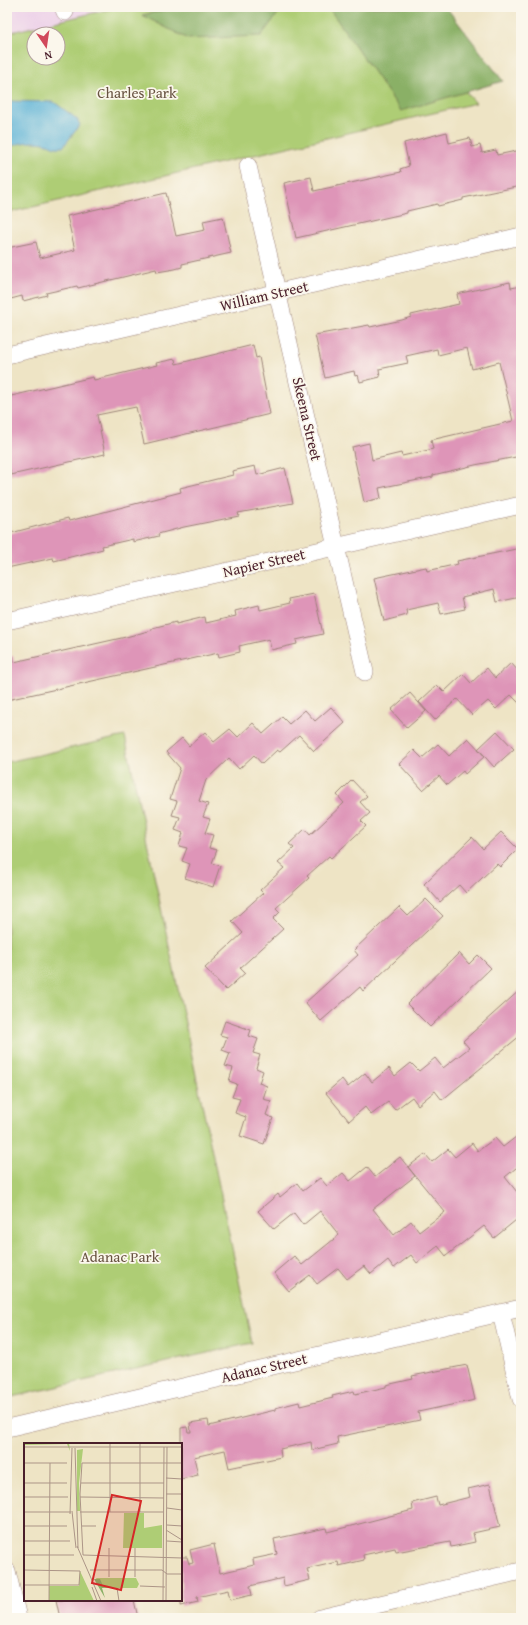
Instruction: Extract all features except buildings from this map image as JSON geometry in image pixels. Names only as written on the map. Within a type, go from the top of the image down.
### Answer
[{"type":"street","name":"Skeena Street","points":[[248,166],[365,672]]},
{"type":"street","name":"William Street","points":[[7,355],[521,236]]},
{"type":"street","name":"Napier Street","points":[[7,622],[521,505]]},
{"type":"street","name":"Adanac Street","points":[[7,1428],[521,1308]]},
{"type":"street","points":[[501,1313],[521,1399]]},
{"type":"street","points":[[7,1571],[18,1618]]},
{"type":"street","points":[[320,1618],[521,1571]]},
{"type":"shaded area","points":[[7,7],[119,7],[37,26],[26,26],[26,29],[7,33]]},
{"type":"green space","name":"Charles Park","points":[[119,7],[387,7],[476,103],[7,213],[7,33],[26,29],[26,66],[66,66],[66,26],[37,26]]},
{"type":"green space","points":[[178,7],[283,7],[261,36],[188,39],[142,15]]},
{"type":"green space","points":[[328,7],[446,7],[503,81],[401,111]]},
{"type":"green space","name":"Adanac Park","points":[[125,736],[252,1343],[7,1398],[7,762]]},
{"type":"water","points":[[7,101],[54,102],[77,119],[80,125],[63,147],[30,142],[20,143],[7,149],[7,134],[10,131],[12,124],[7,121]]}]
